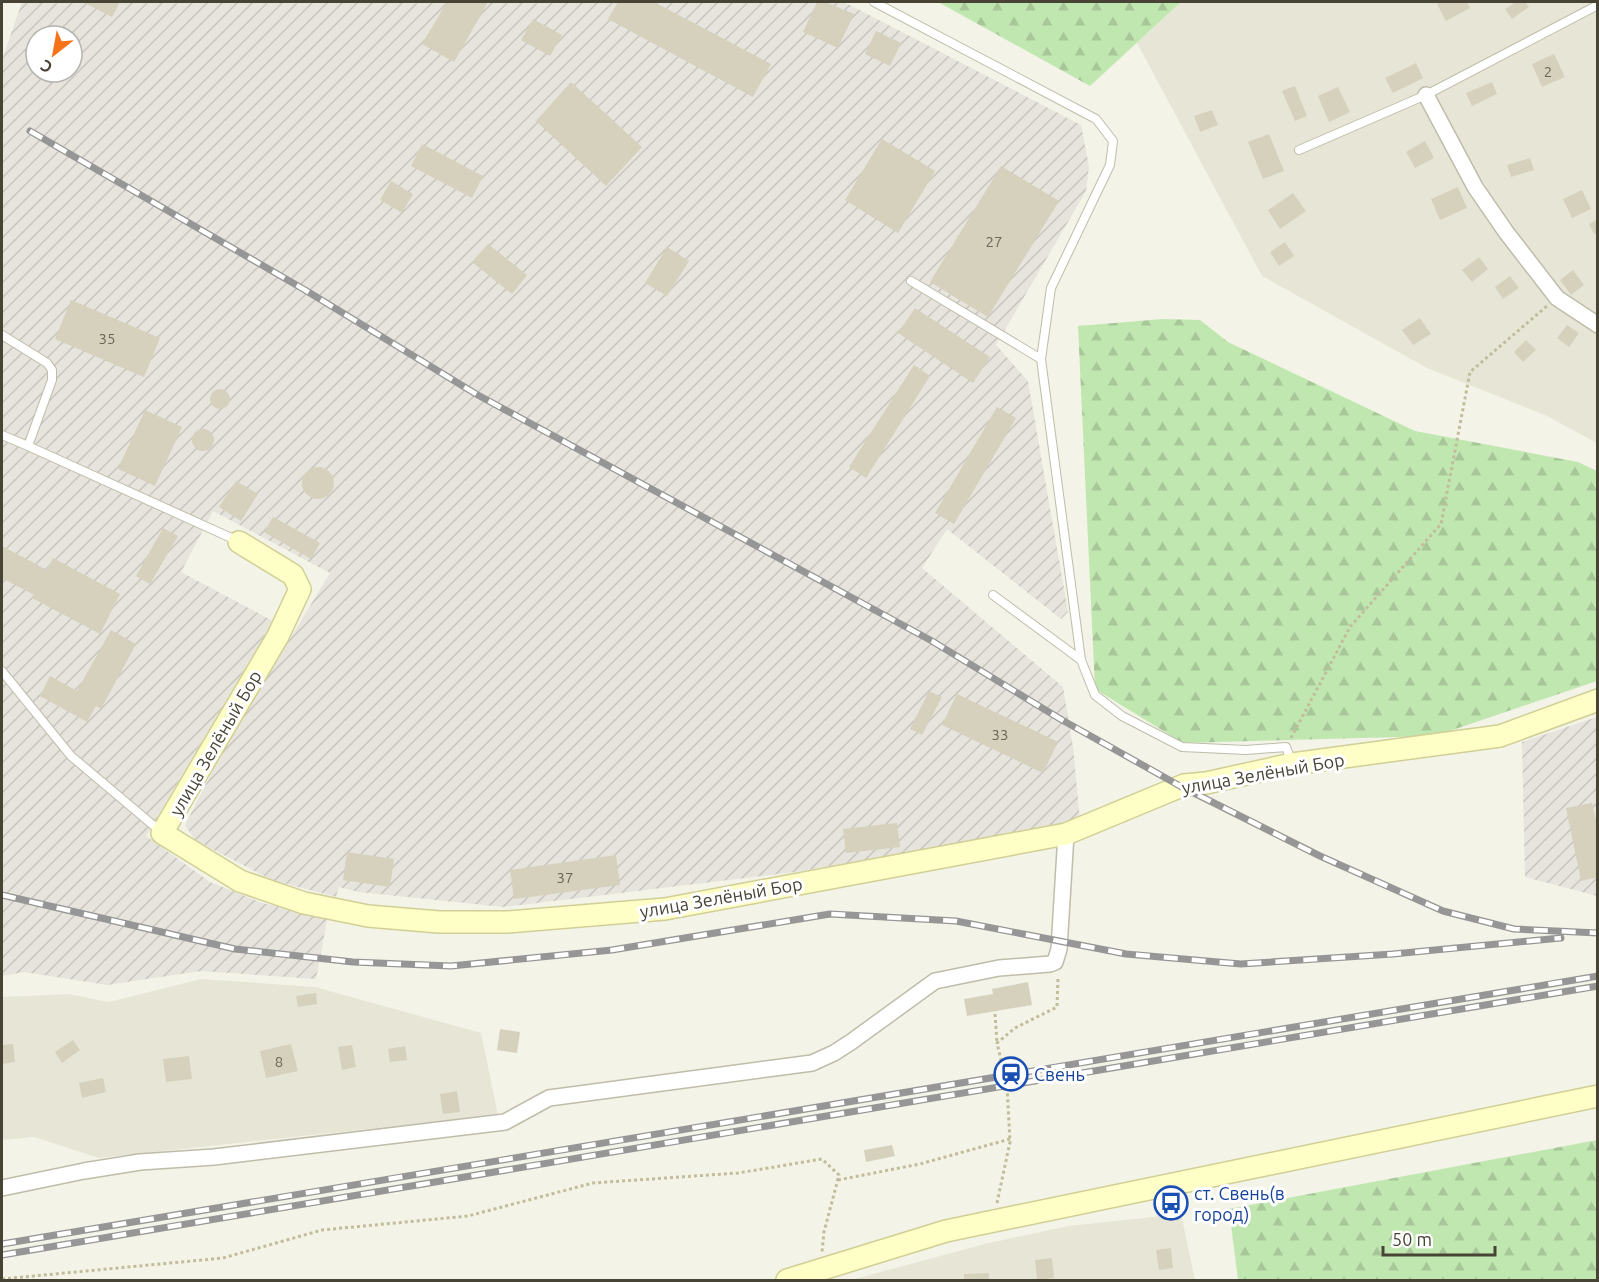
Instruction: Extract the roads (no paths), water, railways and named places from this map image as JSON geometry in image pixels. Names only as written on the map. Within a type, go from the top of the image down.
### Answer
[{"type":"street","points":[[1426,95],[1475,188],[1506,232],[1557,298],[1598,325]]},
{"type":"street","name":"улица Зелёный Бор","points":[[239,542],[293,574],[300,588],[278,636],[162,833],[240,881],[304,903],[368,916],[439,922],[507,922],[665,909],[1066,834],[1180,786],[1206,783],[1289,756],[1500,736],[1598,700]]},
{"type":"street","points":[[2,1188],[140,1162],[214,1156],[505,1122],[549,1098],[812,1063],[851,1042],[935,981],[999,968],[1055,962],[1058,957],[1066,834]]},
{"type":"street","points":[[787,1281],[824,1275],[946,1231],[1598,1096]]},
{"type":"lane","points":[[874,2],[1096,119],[1113,141],[1110,165],[1050,288],[1041,359],[1081,660],[1095,695],[1122,716],[1182,747],[1246,750],[1289,756]]},
{"type":"lane","points":[[1299,150],[1426,95],[1598,5]]},
{"type":"lane","points":[[911,281],[1041,359]]},
{"type":"lane","points":[[2,335],[47,363],[52,370],[52,380],[28,446]]},
{"type":"lane","points":[[2,435],[239,542]]},
{"type":"lane","points":[[993,595],[1081,660]]},
{"type":"lane","points":[[2,671],[72,756],[162,833]]},
{"type":"railway","points":[[30,131],[305,290],[476,394],[932,641],[1062,720],[1180,786],[1320,856],[1443,911],[1514,929],[1598,933]]},
{"type":"railway","points":[[2,895],[235,949],[353,962],[451,966],[612,950],[830,914],[956,921],[1126,954],[1241,964],[1393,954],[1561,938]]},
{"type":"railway","points":[[2,1244],[1598,976]]},
{"type":"railway","points":[[2,1255],[1598,986]]},
{"type":"place","name":"Свень","points":[[1011,1074]]},
{"type":"place","name":"ст. Свень(в город)","points":[[1171,1203]]}]
